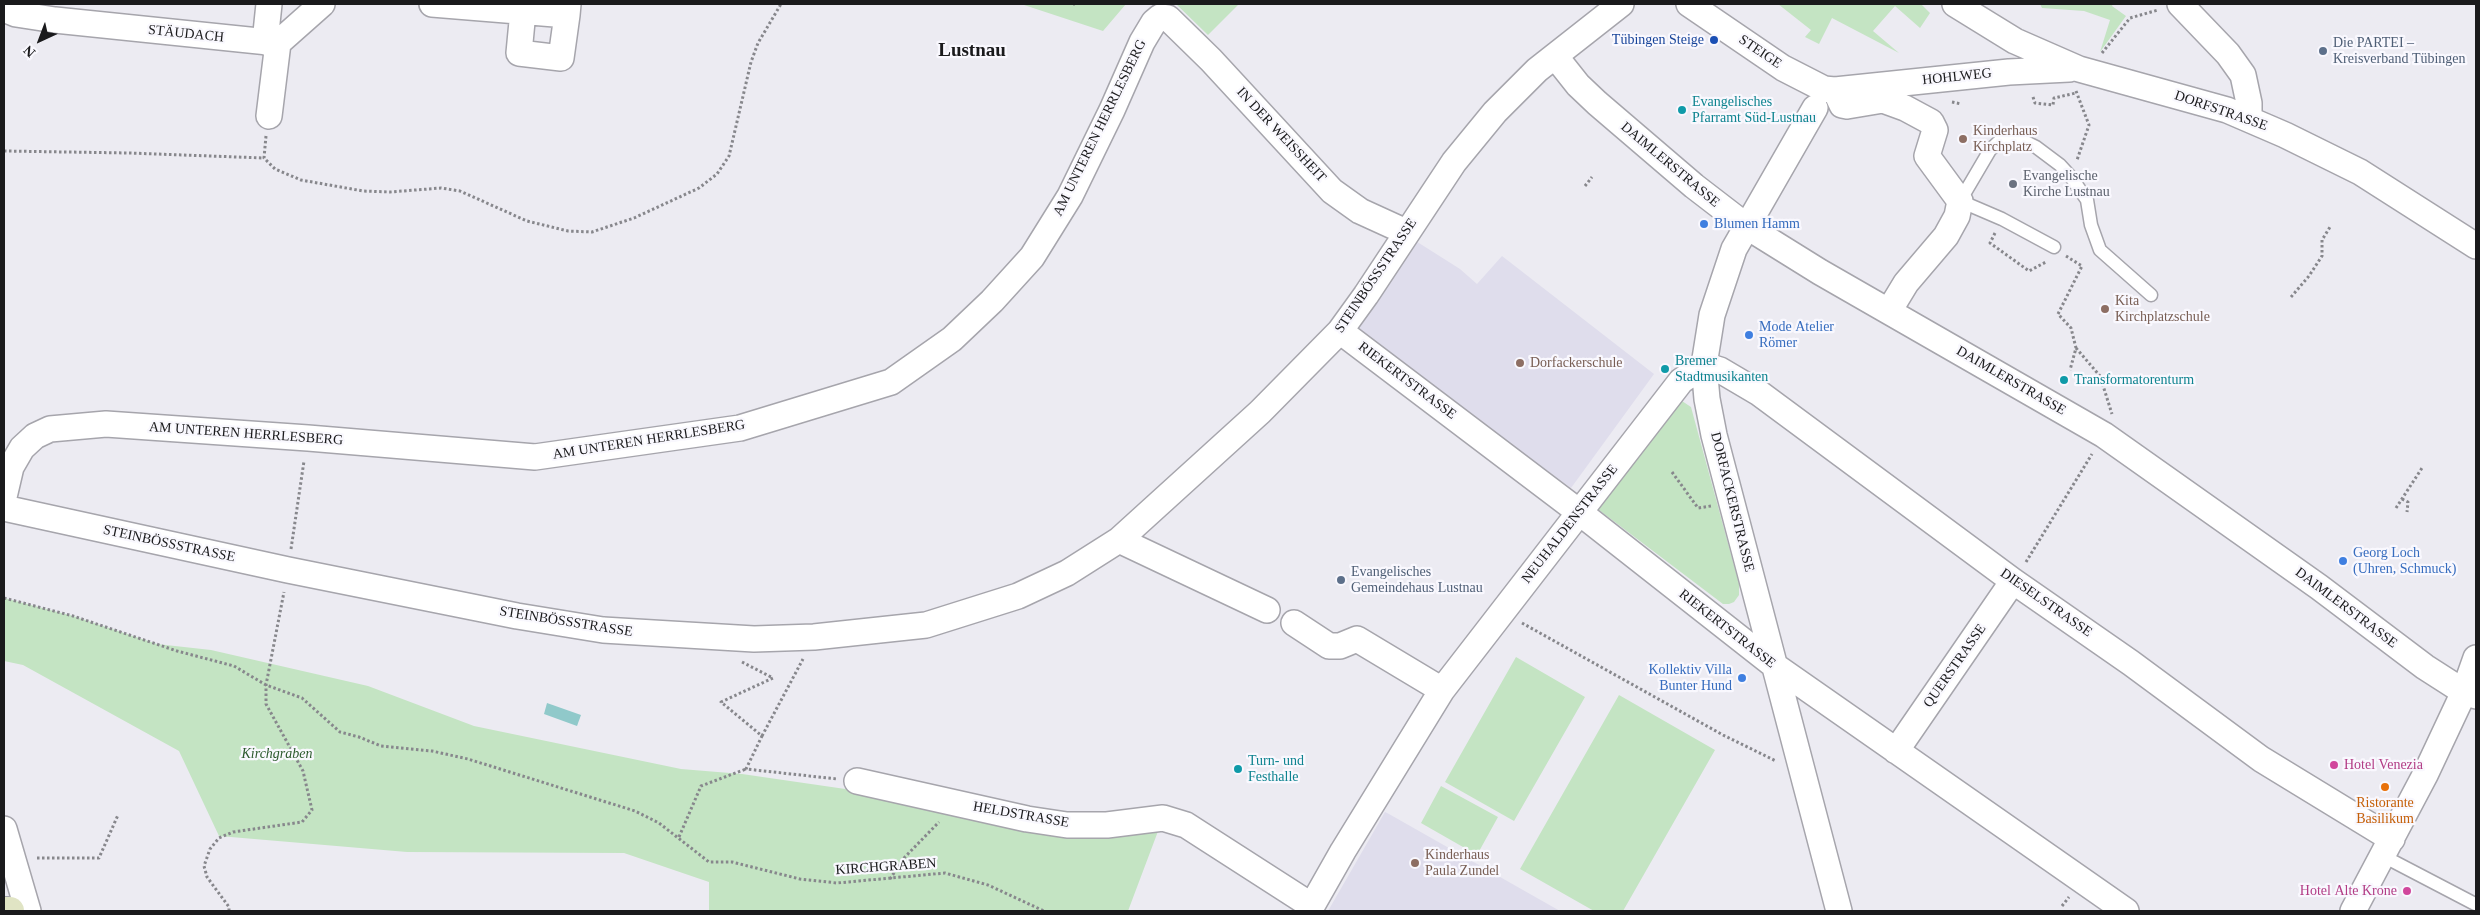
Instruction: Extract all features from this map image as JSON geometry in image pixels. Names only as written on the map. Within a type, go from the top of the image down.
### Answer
[{"type":"street","points":[[269,4],[272,42],[269,116]]},
{"type":"street","points":[[272,42],[322,4]]},
{"type":"street","points":[[432,4],[523,11],[567,9],[561,58],[519,53],[523,11]]},
{"type":"street","name":"STEINBÖSSSTRASSE","points":[[4,508],[288,570],[516,616],[603,630],[744,639],[814,637],[926,625],[1018,596],[1068,573],[1119,540],[1260,412],[1340,331],[1366,296],[1406,232],[1474,136],[1517,89],[1555,56],[1621,4]]},
{"type":"street","name":"STEIGE","points":[[1690,4],[1783,68],[1815,85],[1835,90]]},
{"type":"street","name":"DORFSTRASSE","points":[[1955,4],[2015,41],[2088,71],[2204,103],[2249,118],[2360,172],[2476,246]]},
{"type":"street","points":[[2171,6],[2228,54],[2243,76],[2249,103],[2249,118]]},
{"type":"street","name":"STÄUDACH","points":[[4,9],[35,18],[108,15],[272,42]]},
{"type":"street","name":"AM UNTEREN HERRLESBERG","points":[[4,498],[11,467],[22,448],[35,436],[50,429],[106,424],[536,457],[740,428],[891,382],[952,339],[992,301],[1032,256],[1070,196],[1112,110],[1142,42],[1154,22],[1160,17],[1168,18]]},
{"type":"street","name":"IN DER WEISSHEIT","points":[[1168,18],[1257,108],[1332,191],[1360,211],[1406,232]]},
{"type":"street","name":"DAIMLERSTRASSE","points":[[1555,56],[1578,85],[1597,104],[1694,186],[1746,226],[2104,435],[2319,587],[2425,667],[2470,694]]},
{"type":"street","name":"HOHLWEG","points":[[1835,90],[2009,72],[2088,71]]},
{"type":"street","points":[[1835,90],[1842,104],[1847,106],[1883,100],[1905,108],[1931,122],[1935,130],[1927,156],[1960,201],[1957,216],[1946,236],[1906,283],[1889,311]]},
{"type":"street","name":"DORFACKERSTRASSE","points":[[1815,108],[1746,226],[1724,275],[1712,316],[1704,364],[1707,398],[1731,502],[1839,911]]},
{"type":"street","name":"RIEKERTSTRASSE","points":[[1340,331],[1579,512],[1775,666],[2126,911]]},
{"type":"street","name":"NEUHALDENSTRASSE","points":[[1310,909],[1442,690],[1681,381],[1704,364]]},
{"type":"street","name":"DIESELSTRASSE","points":[[1704,364],[1720,370],[1752,388],[2013,581],[2131,663],[2261,759],[2387,848]]},
{"type":"street","points":[[1119,540],[1267,610]]},
{"type":"street","name":"QUERSTRASSE","points":[[1896,751],[2013,581]]},
{"type":"street","points":[[1294,623],[1330,646],[1340,646],[1357,639],[1442,690]]},
{"type":"street","points":[[2353,911],[2470,694],[2476,658]]},
{"type":"street","name":"HELDSTRASSE","points":[[857,781],[1027,819],[1067,825],[1107,825],[1162,818],[1186,825],[1310,909]]},
{"type":"street","points":[[7,847],[28,911]]},
{"type":"street","points":[[4,911],[10,911]]},
{"type":"lane","points":[[2059,250],[2002,219],[1960,201],[1990,150],[2004,137],[2024,141],[2036,147],[2060,165],[2087,200],[2091,225],[2100,250],[2150,294]]},
{"type":"lane","points":[[2387,848],[2476,904]]},
{"type":"path","points":[[4,152],[129,153],[264,158],[275,169],[301,180],[363,191],[390,192],[441,188],[460,191],[527,221],[568,231],[592,232],[634,218],[699,188],[717,174],[729,156],[751,62],[758,43],[781,4]]},
{"type":"path","points":[[2088,71],[2130,18],[2157,12],[2171,6]]},
{"type":"path","points":[[2033,97],[2035,103],[2053,105],[2054,98],[2076,94],[2089,124],[2071,177]]},
{"type":"path","points":[[264,158],[269,116]]},
{"type":"path","points":[[1585,186],[1592,178]]},
{"type":"path","points":[[2002,219],[1990,243],[2029,271],[2059,250],[2082,266],[2058,314],[2071,328],[2076,348],[2100,376],[2113,418],[2013,581]]},
{"type":"path","points":[[2291,297],[2309,276],[2322,256],[2322,240],[2330,227]]},
{"type":"path","points":[[2070,370],[2076,348]]},
{"type":"path","points":[[229,911],[229,906],[207,877],[204,866],[210,849],[219,838],[232,832],[302,822],[312,810],[303,771],[266,704],[266,685],[288,570],[308,438]]},
{"type":"path","points":[[2396,508],[2422,468]]},
{"type":"path","points":[[1672,472],[1698,508],[1731,502]]},
{"type":"path","points":[[2402,498],[2408,502],[2407,512]]},
{"type":"path","name":"KIRCHGRABEN","points":[[4,598],[73,616],[177,651],[234,666],[266,685],[302,698],[340,732],[360,737],[381,746],[432,751],[501,768],[635,811],[660,823],[709,862],[732,862],[800,879],[837,883],[890,879],[910,875],[945,874],[988,886],[1044,911]]},
{"type":"path","points":[[1502,612],[1723,735],[1804,773]]},
{"type":"path","points":[[746,769],[814,637]]},
{"type":"path","points":[[738,660],[773,678],[721,702],[762,736]]},
{"type":"path","points":[[679,837],[701,786],[746,769],[857,781]]},
{"type":"path","points":[[7,847],[99,858],[118,815]]},
{"type":"path","points":[[890,879],[903,859],[940,820]]},
{"type":"shaded area","name":"Dorfackerschule","points":[[1411,238],[1460,269],[1477,284],[1502,256],[1654,374],[1571,488],[1356,330]]},
{"type":"shaded area","name":"Kinderhaus Paula Zundel","points":[[1385,812],[1389,814],[1560,911],[1328,911]]},
{"type":"green space","points":[[1021,4],[1126,4],[1103,31]]},
{"type":"green space","points":[[1176,4],[1239,4],[1208,35]]},
{"type":"green space","points":[[1778,4],[1921,4],[1930,13],[1920,28],[1895,6],[1873,31],[1899,53],[1832,18],[1819,44],[1805,37],[1811,30]]},
{"type":"green space","points":[[2040,4],[2113,4],[2112,6],[2126,16],[2100,52],[2110,20],[2084,11],[2042,8]]},
{"type":"green space","points":[[1676,397],[1691,407],[1739,584],[1739,595],[1734,602],[1729,604],[1723,604],[1595,507]]},
{"type":"green space","name":"Kirchgraben","points":[[4,598],[73,616],[157,644],[211,650],[368,686],[474,726],[681,769],[742,774],[983,809],[1163,818],[1128,911],[709,911],[709,882],[624,853],[407,852],[219,836],[179,751],[23,665],[4,661]]},
{"type":"green space","points":[[1516,657],[1585,697],[1514,821],[1445,782]]},
{"type":"green space","points":[[1619,695],[1715,750],[1623,911],[1594,911],[1520,869]]},
{"type":"green space","points":[[1441,786],[1498,817],[1477,855],[1421,823]]},
{"type":"water","points":[[547,703],[581,715],[577,726],[544,714]]},
{"type":"place","name":"Tübingen Steige","points":[[1714,40]]},
{"type":"place","name":"Die PARTEI – Kreisverband Tübingen","points":[[2323,51]]},
{"type":"place","name":"Evangelisches Pfarramt Süd-Lustnau","points":[[1682,110]]},
{"type":"place","name":"Kinderhaus Kirchplatz","points":[[1963,139]]},
{"type":"place","name":"Evangelische Kirche Lustnau","points":[[2013,184]]},
{"type":"place","name":"Blumen Hamm","points":[[1704,224]]},
{"type":"place","name":"Kita Kirchplatzschule","points":[[2105,309]]},
{"type":"place","name":"Mode Atelier Römer","points":[[1749,335]]},
{"type":"place","name":"Dorfackerschule","points":[[1520,363]]},
{"type":"place","name":"Bremer Stadtmusikanten","points":[[1665,369]]},
{"type":"place","name":"Transformatorenturm","points":[[2064,380]]},
{"type":"place","name":"Georg Loch (Uhren, Schmuck)","points":[[2343,561]]},
{"type":"place","name":"Evangelisches Gemeindehaus Lustnau","points":[[1341,580]]},
{"type":"place","name":"Kollektiv Villa Bunter Hund","points":[[1742,678]]},
{"type":"place","name":"Hotel Venezia","points":[[2334,765]]},
{"type":"place","name":"Turn- und Festhalle","points":[[1238,769]]},
{"type":"place","name":"Ristorante Basilikum","points":[[2385,787]]},
{"type":"place","name":"Kinderhaus Paula Zundel","points":[[1415,863]]},
{"type":"place","name":"Hotel Alte Krone","points":[[2407,891]]},
{"type":"district","name":"Lustnau","points":[[972,51]]}]
